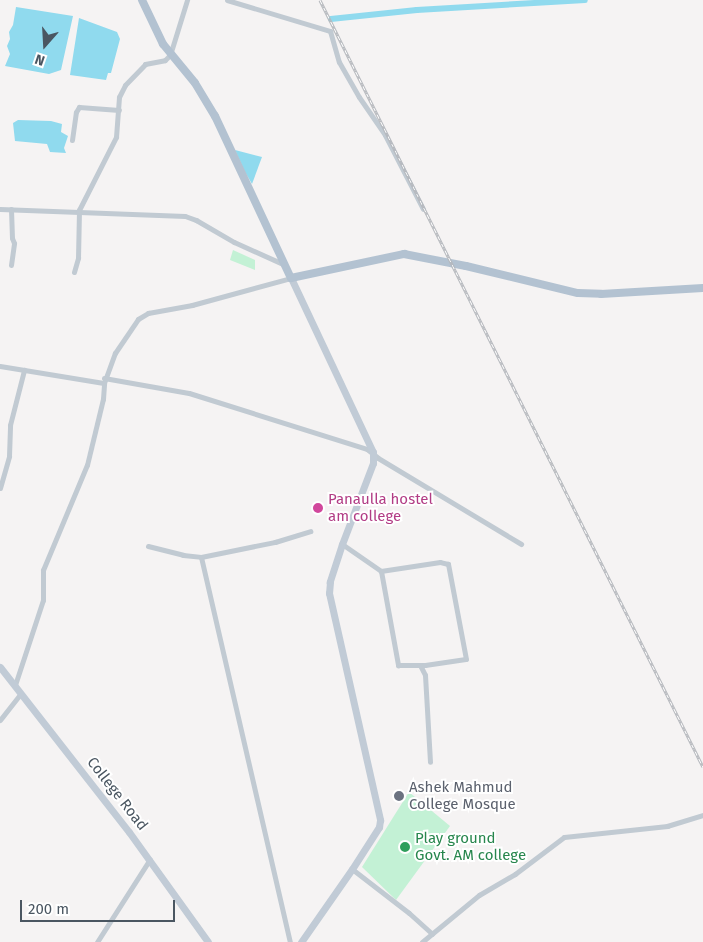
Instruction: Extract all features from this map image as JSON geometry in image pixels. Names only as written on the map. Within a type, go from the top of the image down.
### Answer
[{"type":"main road","points":[[142,0],[170,55],[184,67],[215,116],[372,452],[373,463],[342,544],[330,582],[330,593],[380,820],[379,827],[301,942]]},
{"type":"main road","points":[[291,278],[404,254],[466,266],[578,293],[601,294],[703,288]]},
{"type":"main road","name":"College Road","points":[[0,666],[150,859],[208,942]]},
{"type":"street","points":[[74,272],[78,258],[79,210],[116,137],[119,97],[125,85],[145,64],[165,60],[170,55],[187,0]]},
{"type":"street","points":[[227,0],[330,31],[339,62],[359,97],[385,135],[423,210]]},
{"type":"street","points":[[72,140],[76,112],[79,107],[119,110]]},
{"type":"street","points":[[0,209],[79,210],[185,216],[196,220],[241,246],[283,264]]},
{"type":"street","points":[[11,209],[12,238],[14,243],[11,265]]},
{"type":"street","points":[[15,685],[43,600],[43,570],[87,465],[103,399],[104,381],[125,336],[138,319],[148,314],[192,305],[291,278]]},
{"type":"street","points":[[0,366],[189,393],[372,452],[378,458],[521,544]]},
{"type":"street","points":[[0,488],[9,456],[10,425],[24,370]]},
{"type":"street","points":[[148,546],[183,555],[201,557],[267,544],[310,532]]},
{"type":"street","points":[[342,544],[381,571],[440,562],[448,564],[466,659],[420,665],[398,665],[381,571]]},
{"type":"street","points":[[201,557],[290,942]]},
{"type":"street","points":[[425,675],[431,664]]},
{"type":"street","points":[[420,665],[425,675],[430,762]]},
{"type":"street","points":[[0,720],[21,693]]},
{"type":"street","points":[[422,942],[479,896],[515,874],[564,837],[667,826],[703,815]]},
{"type":"street","points":[[97,942],[150,859]]},
{"type":"street","points":[[352,869],[409,913],[432,934]]},
{"type":"green space","points":[[233,250],[255,260],[255,270],[230,260]]},
{"type":"green space","name":"Play ground Govt. AM college","points":[[409,792],[450,826],[396,900],[362,867]]},
{"type":"water","points":[[16,7],[73,16],[61,70],[49,74],[5,66],[10,54],[7,46]]},
{"type":"water","points":[[79,18],[117,32],[120,39],[111,73],[108,73],[106,80],[70,75]]},
{"type":"water","points":[[18,120],[51,121],[62,124],[61,132],[68,136],[64,148],[66,153],[50,152],[47,144],[15,141],[13,123]]},
{"type":"water","points":[[235,150],[262,157],[252,184],[245,172]]},
{"type":"waterway","points":[[331,19],[417,10],[585,0]]},
{"type":"railway","points":[[320,0],[703,767]]},
{"type":"place","name":"Panaulla hostel am college","points":[[318,508]]},
{"type":"place","name":"Ashek Mahmud College Mosque","points":[[399,796]]},
{"type":"place","name":"Play ground Govt. AM college","points":[[405,847]]}]
